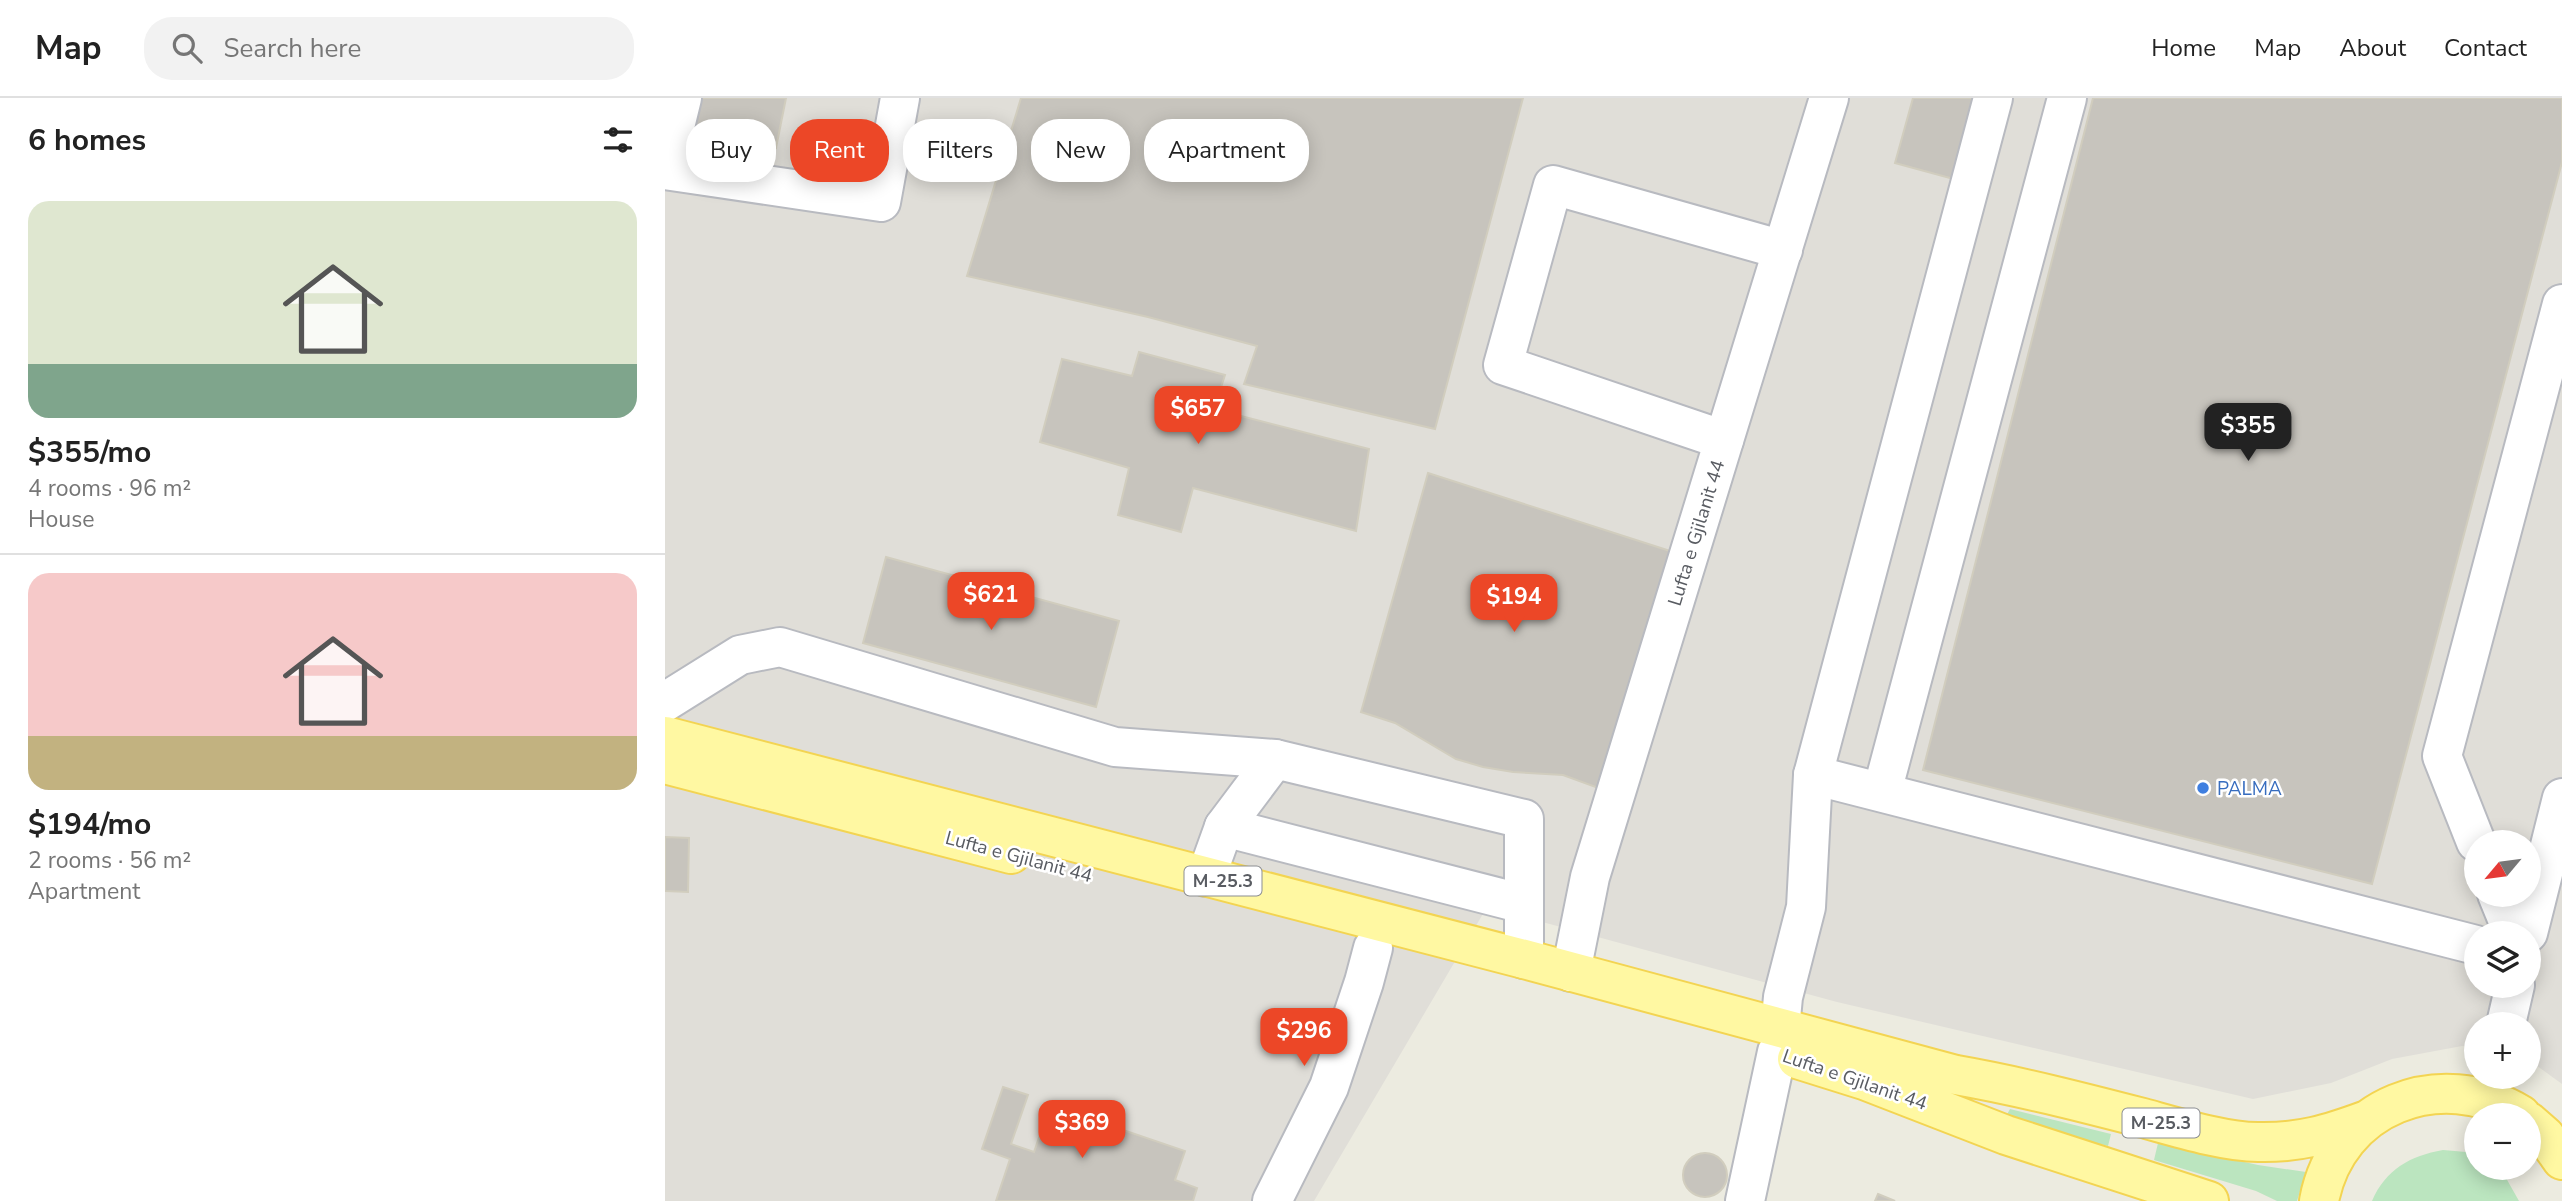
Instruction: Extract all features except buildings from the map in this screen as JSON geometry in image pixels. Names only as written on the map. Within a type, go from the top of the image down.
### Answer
[{"type":"main road","name":"M-25.3","points":[[665,736],[1524,959],[1779,1041],[2017,1086],[2187,1130],[2256,1142],[2298,1140],[2327,1135],[2367,1120],[2389,1106],[2413,1097],[2451,1093],[2501,1097]]},
{"type":"main road","name":"Lufta e Gjilanit 44","points":[[665,764],[1373,948],[1779,1041],[1864,1080],[2006,1135],[2209,1201]]},
{"type":"main road","name":"M-25.3","points":[[2319,1201],[2323,1182],[2340,1148],[2367,1120]]},
{"type":"main road","points":[[2541,1132],[2562,1160]]},
{"type":"street","points":[[682,98],[665,169],[881,202],[900,98]]},
{"type":"street","name":"Lufta e Gjilanit 44","points":[[1571,972],[1590,877],[1829,98]]},
{"type":"street","points":[[1745,1201],[1779,1041],[1783,997],[1806,907],[1813,775],[1993,98]]},
{"type":"street","points":[[1882,792],[2067,98]]},
{"type":"street","points":[[1724,440],[1503,365],[1553,185],[1783,250]]},
{"type":"street","points":[[2471,830],[2442,755],[2562,304]]},
{"type":"street","points":[[665,702],[740,655],[780,647],[1115,747],[1275,759],[1524,819],[1524,959]]},
{"type":"street","points":[[1206,877],[1224,827],[1275,759]]},
{"type":"street","points":[[1813,775],[2464,942]]},
{"type":"street","points":[[2531,921],[2562,797]]},
{"type":"street","points":[[1224,827],[1524,904]]},
{"type":"street","points":[[1272,1201],[1329,1087],[1373,948]]},
{"type":"shaded area","points":[[665,98],[2562,98],[2562,1084],[2541,1069],[2541,1012],[2464,1012],[2464,1046],[2392,1059],[2331,1083],[2253,1099],[1837,1002],[1487,907],[1314,1201],[665,1201]]},
{"type":"green space","points":[[2010,1109],[2111,1134],[2108,1146],[2004,1120]]},
{"type":"green space","points":[[2158,1143],[2258,1165],[2306,1172],[2297,1201],[2277,1201],[2256,1191],[2154,1160]]},
{"type":"green space","points":[[2443,1150],[2464,1152],[2464,1180],[2507,1180],[2519,1201],[2372,1201],[2392,1172],[2420,1156]]},
{"type":"place","name":"PALMA","points":[[2203,788]]}]
